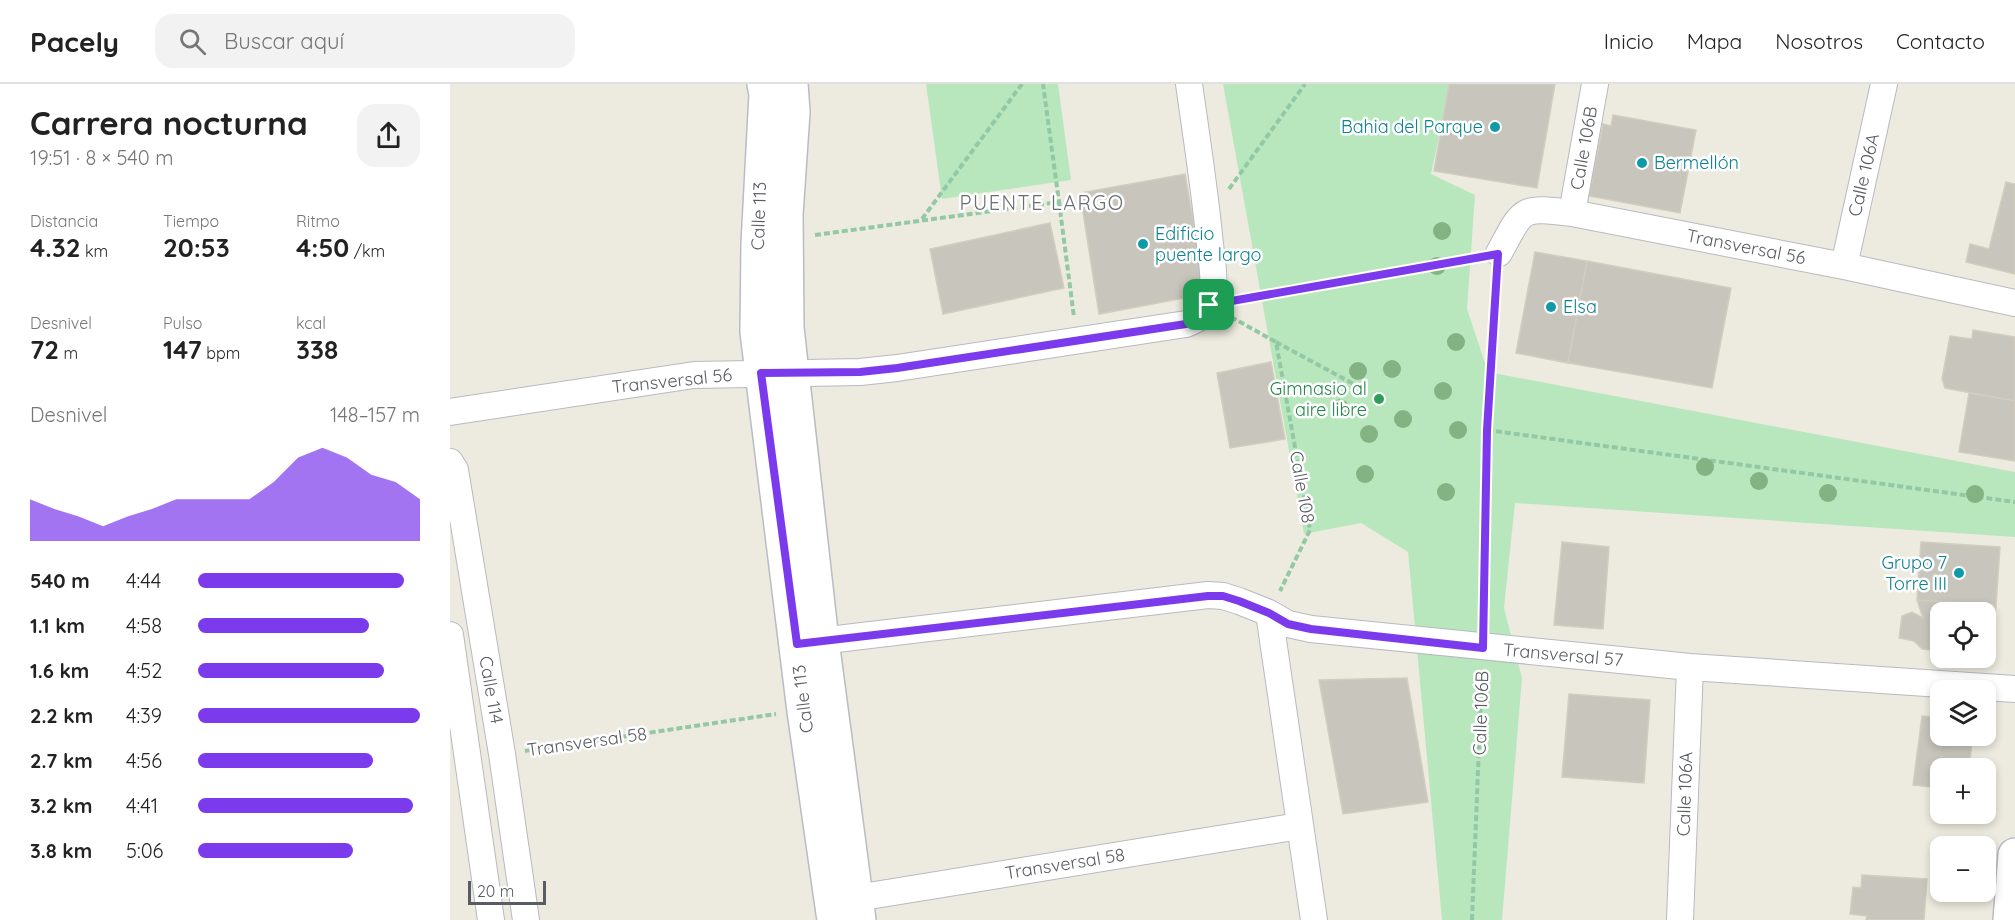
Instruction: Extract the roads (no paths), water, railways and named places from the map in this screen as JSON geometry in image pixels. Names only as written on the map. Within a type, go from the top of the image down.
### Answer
[{"type":"street","name":"Transversal 56","points":[[450,412],[694,375],[860,372],[897,368],[1186,324],[1203,314],[1209,305],[1214,280],[1189,84]]},
{"type":"street","name":"Calle 106B","points":[[1572,213],[1595,84]]},
{"type":"street","name":"Calle 106A","points":[[1844,266],[1884,84]]},
{"type":"street","name":"Calle 113","points":[[778,88],[793,112],[786,214],[788,328],[776,373],[845,910]]},
{"type":"street","name":"Transversal 56","points":[[1498,254],[1515,222],[1525,213],[1537,209],[1572,213],[1844,266],[2015,303]]},
{"type":"street","name":"Calle 114","points":[[450,462],[454,470],[502,754],[526,920]]},
{"type":"street","name":"Transversal 57","points":[[809,642],[1208,596],[1231,598],[1269,613],[1288,624],[1311,629],[1690,667],[2015,689]]},
{"type":"street","points":[[1269,613],[1314,920]]},
{"type":"street","name":"Calle 114","points":[[450,635],[491,920]]},
{"type":"street","name":"Calle 106A","points":[[1680,920],[1690,667]]},
{"type":"street","name":"Transversal 58","points":[[845,910],[1299,826]]},
{"type":"street","points":[[2010,920],[2015,855]]},
{"type":"place","name":"Bahia del Parque","points":[[1495,127]]},
{"type":"place","name":"Bermellón","points":[[1642,163]]},
{"type":"place","name":"Edificio puente largo","points":[[1143,244]]},
{"type":"place","name":"Elsa","points":[[1551,307]]},
{"type":"place","name":"Gimnasio al aire libre","points":[[1379,399]]},
{"type":"place","name":"Grupo 7 Torre III","points":[[1959,573]]},
{"type":"district","name":"PUENTE LARGO","points":[[1042,203]]}]
